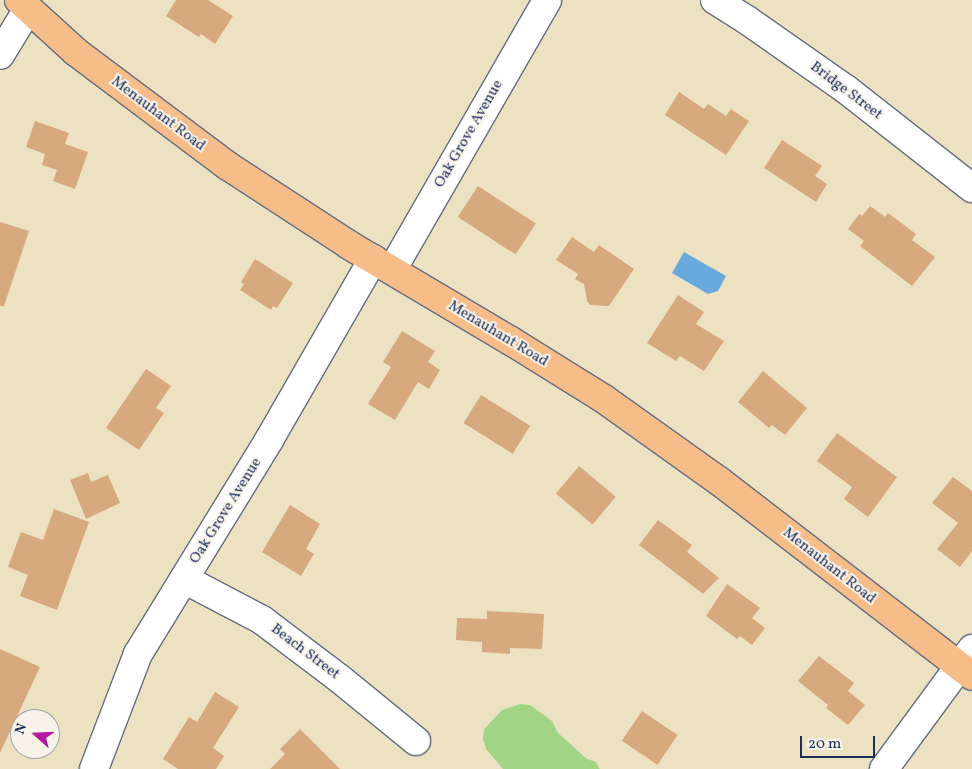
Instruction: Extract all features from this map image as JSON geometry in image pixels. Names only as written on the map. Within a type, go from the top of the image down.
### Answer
[{"type":"main road","name":"Menauhant Road","points":[[23,4],[76,52],[228,166],[383,265],[604,399],[968,664]]},
{"type":"street","name":"Oak Grove Avenue","points":[[94,769],[138,654],[269,440],[383,265],[547,0]]},
{"type":"street","name":"Bridge Street","points":[[715,0],[747,20],[846,90],[972,188]]},
{"type":"street","points":[[0,55],[23,4]]},
{"type":"street","name":"Beach Street","points":[[184,579],[262,620],[340,679],[416,741]]},
{"type":"street","points":[[884,769],[968,664]]},
{"type":"green space","points":[[520,704],[530,705],[552,721],[558,733],[587,759],[596,762],[600,769],[503,769],[486,749],[483,739],[484,729],[502,710]]},
{"type":"water","points":[[684,252],[726,276],[718,291],[708,294],[672,273]]},
{"type":"building","points":[[176,0],[208,0],[233,16],[215,44],[201,34],[199,37],[166,16]]},
{"type":"building","points":[[679,92],[704,109],[708,104],[726,116],[731,109],[749,121],[726,155],[665,115]]},
{"type":"building","points":[[35,121],[69,133],[65,144],[88,152],[75,189],[53,181],[57,170],[42,165],[45,154],[26,147]]},
{"type":"building","points":[[782,140],[822,166],[815,176],[827,184],[816,202],[764,168]]},
{"type":"building","points":[[478,186],[536,224],[516,255],[458,217]]},
{"type":"building","points":[[870,206],[885,217],[888,213],[916,234],[912,240],[935,257],[912,286],[860,246],[864,241],[848,229],[859,214],[862,216]]},
{"type":"building","points":[[0,222],[29,231],[4,306],[0,306]]},
{"type":"building","points":[[572,237],[594,252],[599,245],[634,269],[609,306],[590,305],[587,301],[584,284],[575,279],[578,274],[556,260]]},
{"type":"building","points":[[255,259],[293,283],[277,308],[273,306],[271,310],[240,290],[244,284],[241,282]]},
{"type":"building","points":[[678,295],[704,312],[696,324],[724,341],[704,371],[680,356],[676,361],[647,343]]},
{"type":"building","points":[[402,331],[435,351],[428,362],[440,370],[429,389],[418,382],[395,420],[368,404],[391,367],[383,362]]},
{"type":"building","points":[[146,369],[171,386],[156,408],[164,413],[139,450],[106,428]]},
{"type":"building","points":[[763,371],[807,408],[785,435],[772,425],[769,428],[738,402]]},
{"type":"building","points":[[481,395],[530,426],[513,454],[464,423]]},
{"type":"building","points":[[837,433],[897,477],[868,517],[844,499],[852,487],[817,461]]},
{"type":"building","points":[[579,466],[616,497],[593,524],[556,494]]},
{"type":"building","points":[[88,473],[91,482],[108,475],[120,503],[86,519],[70,480]]},
{"type":"building","points":[[953,477],[972,491],[972,551],[960,567],[937,549],[958,523],[932,503]]},
{"type":"building","points":[[290,505],[320,524],[306,549],[314,554],[301,576],[262,552]]},
{"type":"building","points":[[54,509],[89,522],[57,610],[20,596],[28,575],[8,567],[21,532],[43,540]]},
{"type":"building","points":[[658,520],[692,545],[687,552],[719,578],[703,594],[639,545]]},
{"type":"building","points":[[727,584],[760,608],[752,618],[765,628],[752,645],[740,636],[737,639],[706,616]]},
{"type":"building","points":[[487,611],[544,614],[542,649],[510,648],[510,654],[482,652],[482,642],[456,640],[457,618],[487,619]]},
{"type":"building","points":[[0,649],[40,667],[20,709],[10,709],[10,732],[0,753]]},
{"type":"building","points":[[819,656],[854,683],[848,691],[865,705],[848,725],[826,708],[828,705],[798,681]]},
{"type":"building","points":[[215,692],[239,707],[213,748],[224,756],[216,769],[178,769],[163,759],[189,717],[197,722]]},
{"type":"building","points":[[642,711],[678,735],[658,765],[622,741]]},
{"type":"building","points":[[300,729],[340,769],[270,769],[285,754],[280,749]]}]
